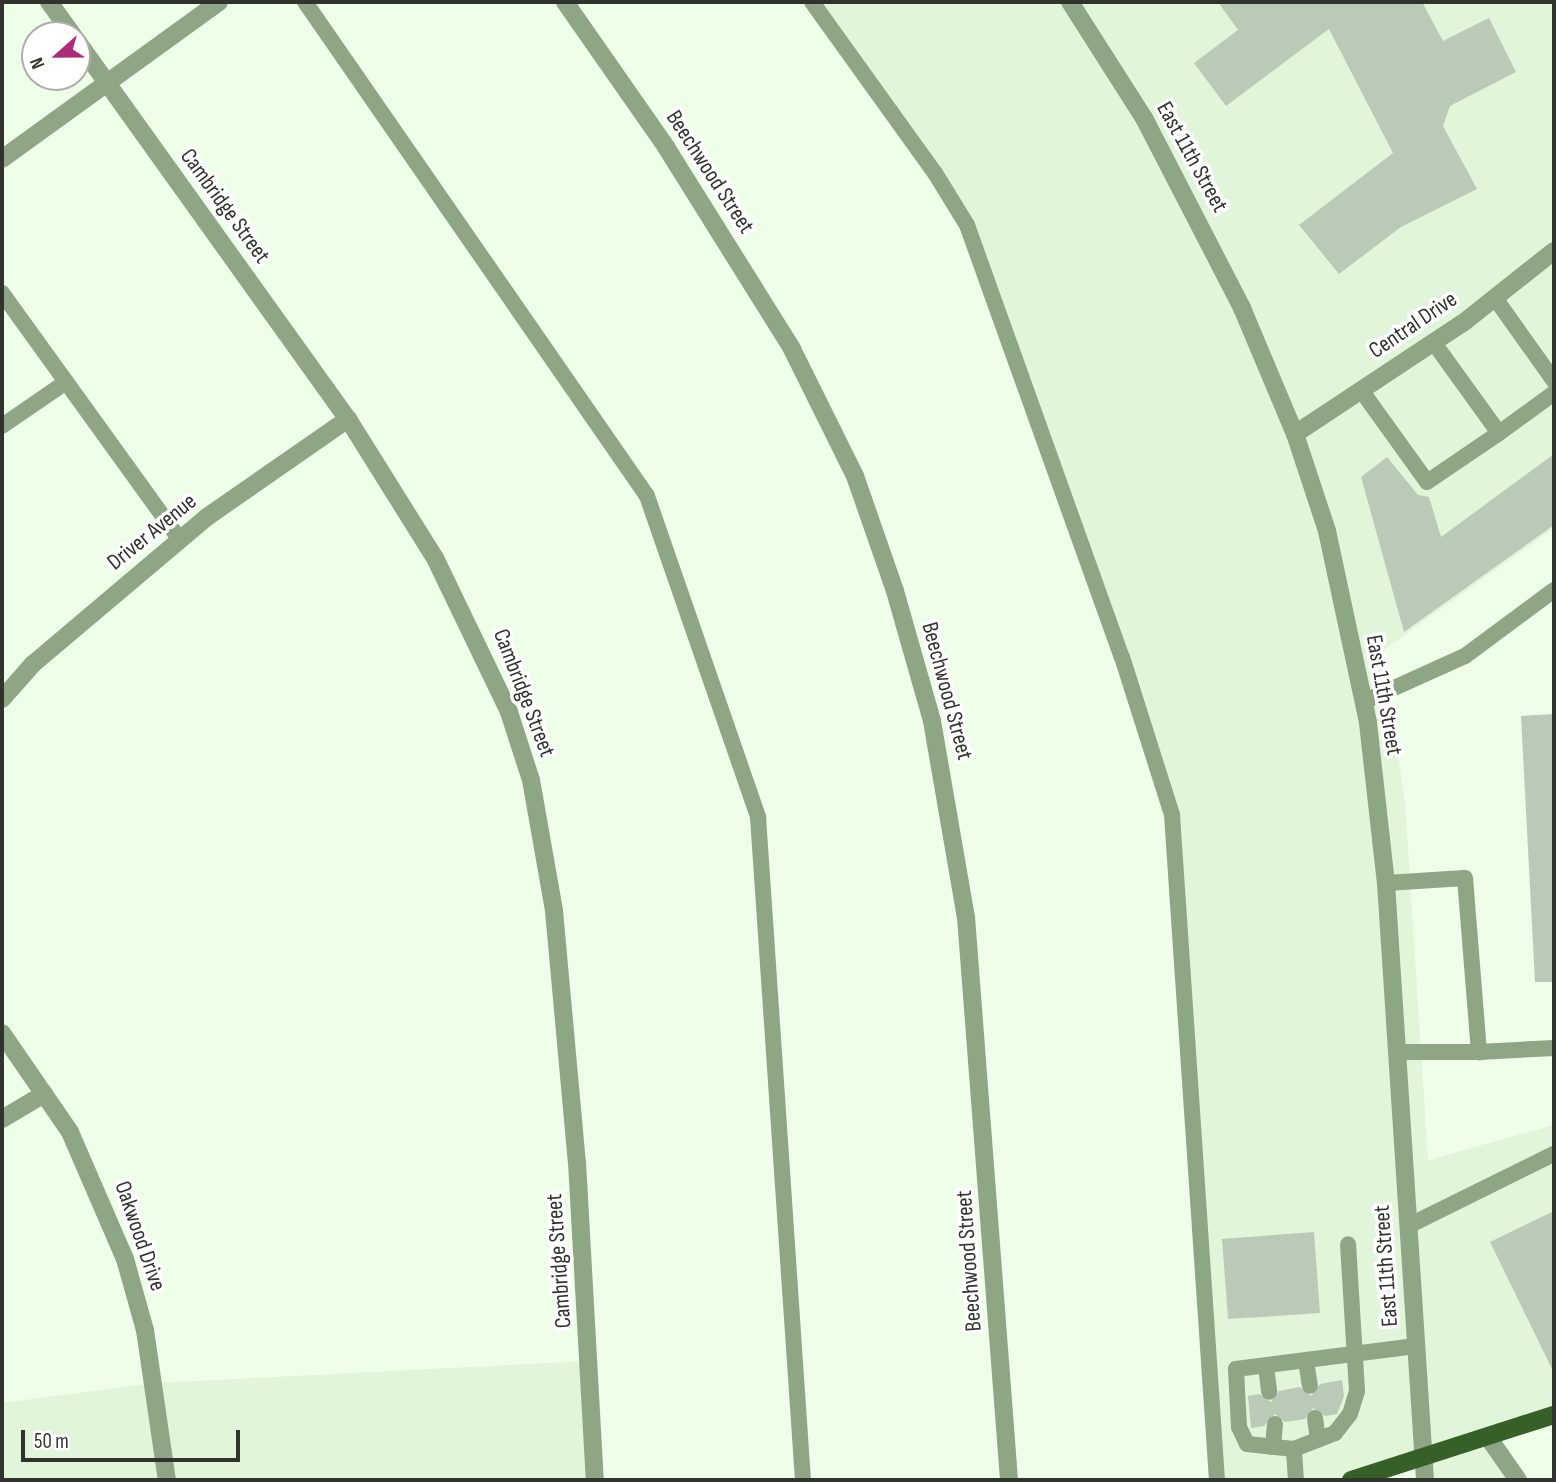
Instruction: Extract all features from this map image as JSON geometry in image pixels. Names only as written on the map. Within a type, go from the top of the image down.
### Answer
[{"type":"main road","points":[[1351,1480],[1554,1415]]},
{"type":"street","points":[[49,2],[63,21]]},
{"type":"street","points":[[2,159],[219,2]]},
{"type":"street","name":"Beechwood Street","points":[[565,2],[673,158],[792,349],[855,476],[895,591],[932,722],[966,917],[1009,1480]]},
{"type":"street","name":"East 11th Street","points":[[1070,2],[1191,203],[1295,434],[1327,531],[1363,702],[1386,883],[1424,1480]]},
{"type":"street","name":"Cambridge Street","points":[[91,60],[348,419],[471,626],[531,780],[565,1018],[595,1480]]},
{"type":"street","name":"Central Drive","points":[[1295,434],[1433,342],[1495,298],[1554,251]]},
{"type":"street","name":"Driver Avenue","points":[[2,699],[33,664],[180,540],[348,419]]},
{"type":"street","name":"Oakwood Drive","points":[[2,1032],[44,1094],[99,1189],[125,1259],[145,1330],[167,1480]]},
{"type":"street","points":[[2,1119],[44,1094]]},
{"type":"street","points":[[1488,1437],[1518,1480]]},
{"type":"lane","points":[[305,2],[648,496],[758,817],[803,1480]]},
{"type":"lane","points":[[812,2],[936,173],[967,225],[1122,657],[1171,815],[1217,1480]]},
{"type":"lane","points":[[2,293],[180,540]]},
{"type":"lane","points":[[1495,298],[1554,382]]},
{"type":"lane","points":[[1433,342],[1499,433]]},
{"type":"lane","points":[[2,426],[66,382]]},
{"type":"lane","points":[[1361,390],[1427,482],[1554,393]]},
{"type":"lane","points":[[1363,702],[1465,656],[1554,590]]},
{"type":"lane","points":[[1386,883],[1465,878],[1479,1052]]},
{"type":"lane","points":[[1398,1052],[1554,1048]]},
{"type":"lane","points":[[1408,1226],[1554,1154]]},
{"type":"lane","points":[[1348,1244],[1354,1354],[1357,1391],[1350,1414],[1335,1433],[1294,1449],[1247,1444],[1239,1427],[1236,1369],[1266,1366],[1306,1360],[1354,1354],[1416,1346]]},
{"type":"lane","points":[[1306,1360],[1310,1386]]},
{"type":"lane","points":[[1266,1366],[1269,1392]]},
{"type":"lane","points":[[1315,1418],[1318,1439]]},
{"type":"lane","points":[[1273,1447],[1275,1424]]},
{"type":"lane","points":[[1294,1449],[1296,1480]]},
{"type":"shaded area","points":[[817,2],[1554,2],[1554,528],[1382,651],[1405,802],[1428,1160],[1554,1125],[1554,1416],[1488,1438],[1518,1480],[1425,1480],[1423,1460],[1350,1480],[1218,1480],[1174,825],[960,202]]},
{"type":"shaded area","points":[[589,1361],[594,1480],[2,1480],[2,1403],[155,1383]]},
{"type":"building","points":[[1218,2],[1422,2],[1443,41],[1489,18],[1516,72],[1450,106],[1443,126],[1477,189],[1401,227],[1339,274],[1299,225],[1393,153],[1329,29],[1226,106],[1194,63],[1238,30]]},
{"type":"building","points":[[1554,454],[1554,525],[1404,632],[1361,477],[1387,457],[1418,495],[1429,497],[1441,537]]},
{"type":"building","points":[[1554,714],[1554,982],[1535,982],[1521,716]]},
{"type":"building","points":[[1554,1211],[1554,1373],[1490,1242]]},
{"type":"building","points":[[1314,1232],[1320,1313],[1228,1319],[1222,1239]]},
{"type":"building","points":[[1342,1380],[1344,1396],[1337,1414],[1325,1416],[1313,1408],[1305,1419],[1285,1422],[1275,1414],[1264,1426],[1251,1428],[1248,1396],[1259,1394],[1271,1402],[1279,1391],[1300,1387],[1311,1396],[1320,1384]]}]
